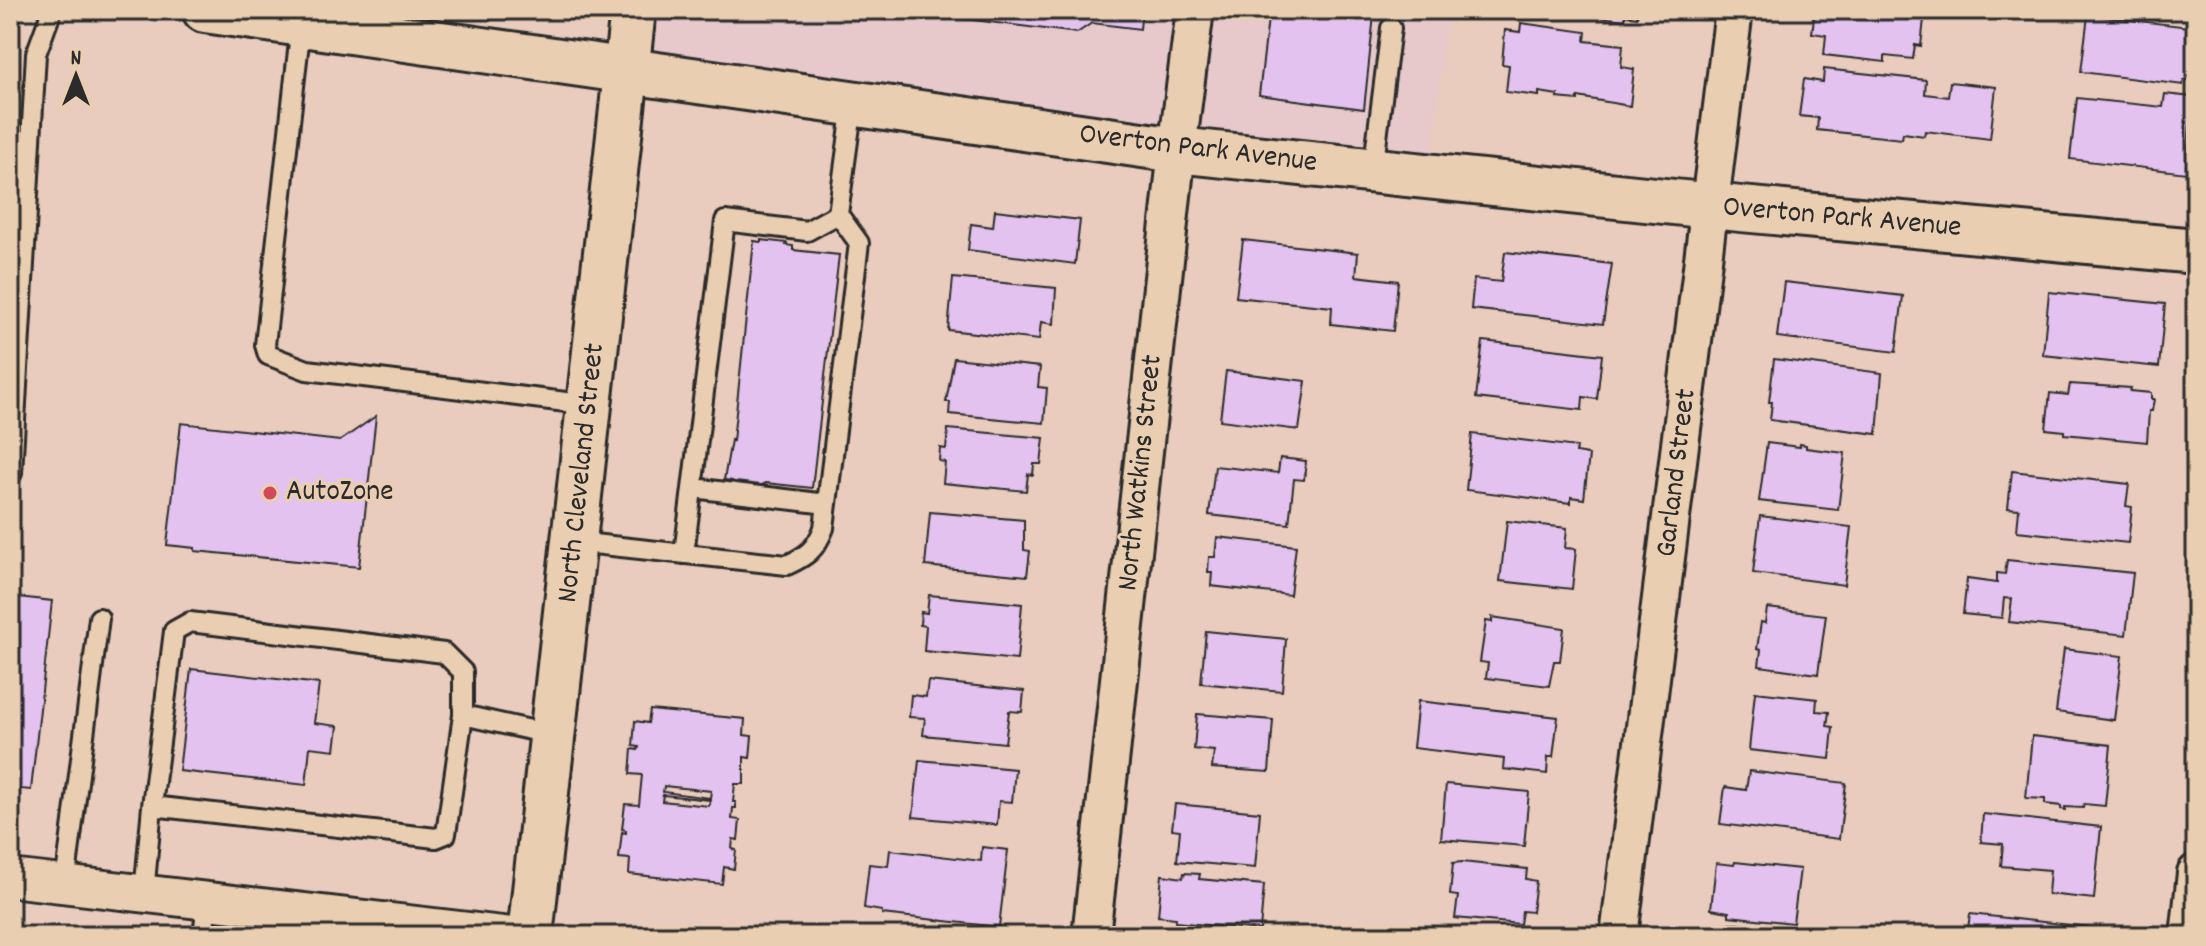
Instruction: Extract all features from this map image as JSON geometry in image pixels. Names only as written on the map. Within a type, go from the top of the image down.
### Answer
[{"type":"street","name":"Overton Park Avenue","points":[[205,10],[1177,150],[1711,206],[2196,251]]},
{"type":"street","name":"North Cleveland Street","points":[[530,936],[633,10]]},
{"type":"street","name":"North Watkins Street","points":[[1091,936],[1195,10]]},
{"type":"street","name":"Garland Street","points":[[1619,936],[1734,10]]},
{"type":"street","points":[[2189,936],[2196,873]]},
{"type":"street","points":[[10,878],[144,894],[205,918],[511,936]]},
{"type":"lane","points":[[10,476],[36,54],[52,10]]},
{"type":"lane","points":[[301,24],[265,345],[268,355],[307,370],[590,405]]},
{"type":"lane","points":[[1373,170],[1391,28]]},
{"type":"lane","points":[[575,542],[787,565],[805,557],[817,545],[824,528],[859,243],[838,214],[853,104]]},
{"type":"lane","points":[[684,554],[725,221],[807,231],[838,214]]},
{"type":"lane","points":[[693,488],[827,504]]},
{"type":"lane","points":[[65,884],[99,618]]},
{"type":"lane","points":[[144,894],[152,806],[174,631],[190,622],[444,653],[463,672],[463,715],[446,834],[436,838],[152,806]]},
{"type":"lane","points":[[463,715],[553,735]]},
{"type":"shaded area","points":[[633,10],[1447,11],[1430,177],[627,73]]},
{"type":"building","points":[[894,10],[1142,10],[1140,29],[1092,23],[1077,33]]},
{"type":"building","points":[[1269,10],[1332,10],[1374,15],[1364,109],[1259,95]]},
{"type":"building","points":[[1536,10],[1638,10],[1637,17],[1625,15],[1625,20]]},
{"type":"building","points":[[1815,10],[1925,10],[1921,46],[1915,45],[1913,59],[1885,56],[1885,62],[1824,55],[1826,35],[1812,33]]},
{"type":"building","points":[[2088,15],[2190,27],[2189,32],[2196,33],[2196,81],[2184,80],[2183,85],[2081,72]]},
{"type":"building","points":[[1521,23],[1586,32],[1585,41],[1623,45],[1621,67],[1634,69],[1630,106],[1578,97],[1578,100],[1557,98],[1558,95],[1539,92],[1539,96],[1506,92],[1509,65],[1502,64],[1505,30],[1520,32]]},
{"type":"building","points":[[1824,69],[1926,80],[1925,94],[1948,97],[1950,82],[1996,87],[1990,139],[1925,131],[1924,136],[1903,133],[1902,139],[1817,130],[1818,118],[1799,116],[1804,79],[1823,82]]},
{"type":"building","points":[[2165,94],[2192,97],[2186,173],[2070,159],[2077,98],[2163,107]]},
{"type":"building","points":[[995,210],[1080,220],[1075,264],[968,250],[971,224],[993,227]]},
{"type":"building","points":[[1243,240],[1358,253],[1356,276],[1398,281],[1393,331],[1331,324],[1332,307],[1236,297]]},
{"type":"building","points":[[754,241],[787,243],[793,246],[793,250],[839,255],[812,488],[766,483],[758,487],[724,480],[733,441]]},
{"type":"building","points":[[1505,252],[1612,264],[1603,324],[1471,309],[1474,279],[1501,282]]},
{"type":"building","points":[[953,278],[1056,288],[1054,324],[1041,322],[1039,340],[948,330]]},
{"type":"building","points":[[1784,282],[1903,296],[1896,352],[1777,337]]},
{"type":"building","points":[[2049,292],[2165,304],[2159,367],[2043,355]]},
{"type":"building","points":[[1483,341],[1602,355],[1597,399],[1583,397],[1582,410],[1476,398]]},
{"type":"building","points":[[954,358],[1040,367],[1038,387],[1047,388],[1044,423],[949,414],[950,402],[946,402]]},
{"type":"building","points":[[1774,359],[1882,373],[1877,434],[1770,420]]},
{"type":"building","points":[[1226,371],[1306,381],[1299,430],[1220,420]]},
{"type":"building","points":[[2070,384],[2131,388],[2130,391],[2151,393],[2151,399],[2154,399],[2152,411],[2149,411],[2147,442],[2064,434],[2064,431],[2046,429],[2050,393],[2068,395]]},
{"type":"building","name":"AutoZone","points":[[376,416],[359,567],[195,551],[195,548],[167,545],[181,423],[340,441]]},
{"type":"building","points":[[948,429],[1044,438],[1041,464],[1034,464],[1033,475],[1028,474],[1026,491],[943,483],[945,462],[939,461],[940,448],[946,449]]},
{"type":"building","points":[[1472,434],[1577,447],[1576,453],[1589,455],[1584,499],[1571,497],[1571,503],[1466,490]]},
{"type":"building","points":[[1767,443],[1800,447],[1800,444],[1806,445],[1806,448],[1845,453],[1838,510],[1759,501]]},
{"type":"building","points":[[1280,458],[1306,461],[1304,480],[1294,479],[1289,524],[1209,515],[1215,466],[1278,473]]},
{"type":"building","points":[[2012,471],[2129,484],[2126,506],[2132,507],[2128,543],[2017,531],[2019,509],[2008,508]]},
{"type":"building","points":[[930,512],[1024,520],[1024,550],[1030,551],[1027,576],[925,566]]},
{"type":"building","points":[[1760,516],[1851,527],[1844,585],[1753,573]]},
{"type":"building","points":[[1507,521],[1567,528],[1565,548],[1576,549],[1572,589],[1500,581]]},
{"type":"building","points":[[1217,537],[1296,546],[1290,595],[1211,586],[1209,557],[1215,557]]},
{"type":"building","points":[[2007,560],[2133,573],[2126,635],[2009,622],[2012,599],[2004,598],[2002,618],[1963,614],[1967,579],[1997,583],[1997,573],[2005,574]]},
{"type":"building","points":[[929,595],[1022,604],[1017,660],[924,651],[926,626],[920,625],[921,612],[927,613]]},
{"type":"building","points":[[10,596],[52,601],[31,790],[10,788]]},
{"type":"building","points":[[1767,608],[1826,615],[1818,674],[1759,666],[1761,650],[1757,649],[1761,622],[1765,623]]},
{"type":"building","points":[[1492,617],[1564,628],[1560,661],[1554,661],[1549,686],[1486,678],[1488,663],[1480,662],[1486,621],[1492,622]]},
{"type":"building","points":[[1206,631],[1286,639],[1282,691],[1201,683]]},
{"type":"building","points":[[2064,649],[2122,656],[2114,720],[2056,712]]},
{"type":"building","points":[[191,669],[319,684],[314,723],[338,726],[335,750],[310,747],[306,785],[179,771]]},
{"type":"building","points":[[928,681],[1024,691],[1022,712],[1009,711],[1005,743],[923,735],[925,718],[909,717],[911,695],[926,697]]},
{"type":"building","points":[[1755,692],[1817,699],[1816,711],[1829,712],[1827,726],[1833,727],[1830,759],[1749,750]]},
{"type":"building","points":[[1418,701],[1558,717],[1553,757],[1548,757],[1547,774],[1503,769],[1504,759],[1413,748]]},
{"type":"building","points":[[650,710],[745,719],[744,735],[752,736],[750,758],[744,757],[744,784],[735,784],[733,802],[736,802],[736,808],[733,808],[732,819],[740,820],[738,840],[733,839],[732,849],[736,850],[734,869],[724,867],[722,884],[629,874],[630,859],[619,858],[622,832],[626,833],[622,829],[625,804],[639,805],[642,775],[630,774],[632,749],[638,750],[639,747],[633,746],[635,721],[648,723]],"holes":[[[664,786],[711,791],[710,798],[663,792]],[[663,795],[710,800],[709,806],[662,801]]]},
{"type":"building","points":[[1197,714],[1273,720],[1269,772],[1212,768],[1214,751],[1194,749]]},
{"type":"building","points":[[2032,736],[2111,745],[2105,806],[2084,804],[2083,808],[2065,807],[2065,810],[2061,806],[2045,804],[2045,799],[2026,798]]},
{"type":"building","points":[[919,760],[1015,769],[1012,802],[999,801],[997,825],[913,817]]},
{"type":"building","points":[[1749,771],[1846,783],[1839,839],[1720,824],[1725,787],[1746,790]]},
{"type":"building","points":[[1446,784],[1529,792],[1524,846],[1441,839]]},
{"type":"building","points":[[1175,804],[1260,812],[1255,868],[1177,861],[1180,830],[1172,829]]},
{"type":"building","points":[[1983,814],[2101,827],[2094,899],[2048,894],[2050,870],[2001,866],[2003,844],[1981,842]]},
{"type":"building","points":[[982,847],[1008,850],[999,927],[882,914],[882,911],[864,908],[869,864],[888,866],[890,850],[981,861]]},
{"type":"building","points":[[1735,862],[1800,869],[1793,923],[1729,916],[1729,912],[1711,909],[1716,863],[1734,865]]},
{"type":"building","points":[[1453,863],[1527,869],[1526,879],[1536,881],[1532,912],[1522,911],[1520,924],[1455,918],[1458,896],[1450,895]]},
{"type":"building","points":[[1184,873],[1200,874],[1199,879],[1264,885],[1260,930],[1175,922],[1176,918],[1158,916],[1162,875],[1183,878]]},
{"type":"building","points":[[1970,914],[2088,927],[2087,936],[1967,936]]},
{"type":"building","points":[[1729,923],[1798,932],[1798,936],[1709,936],[1710,926],[1728,929]]},
{"type":"place","name":"AutoZone","points":[[270,493]]}]
